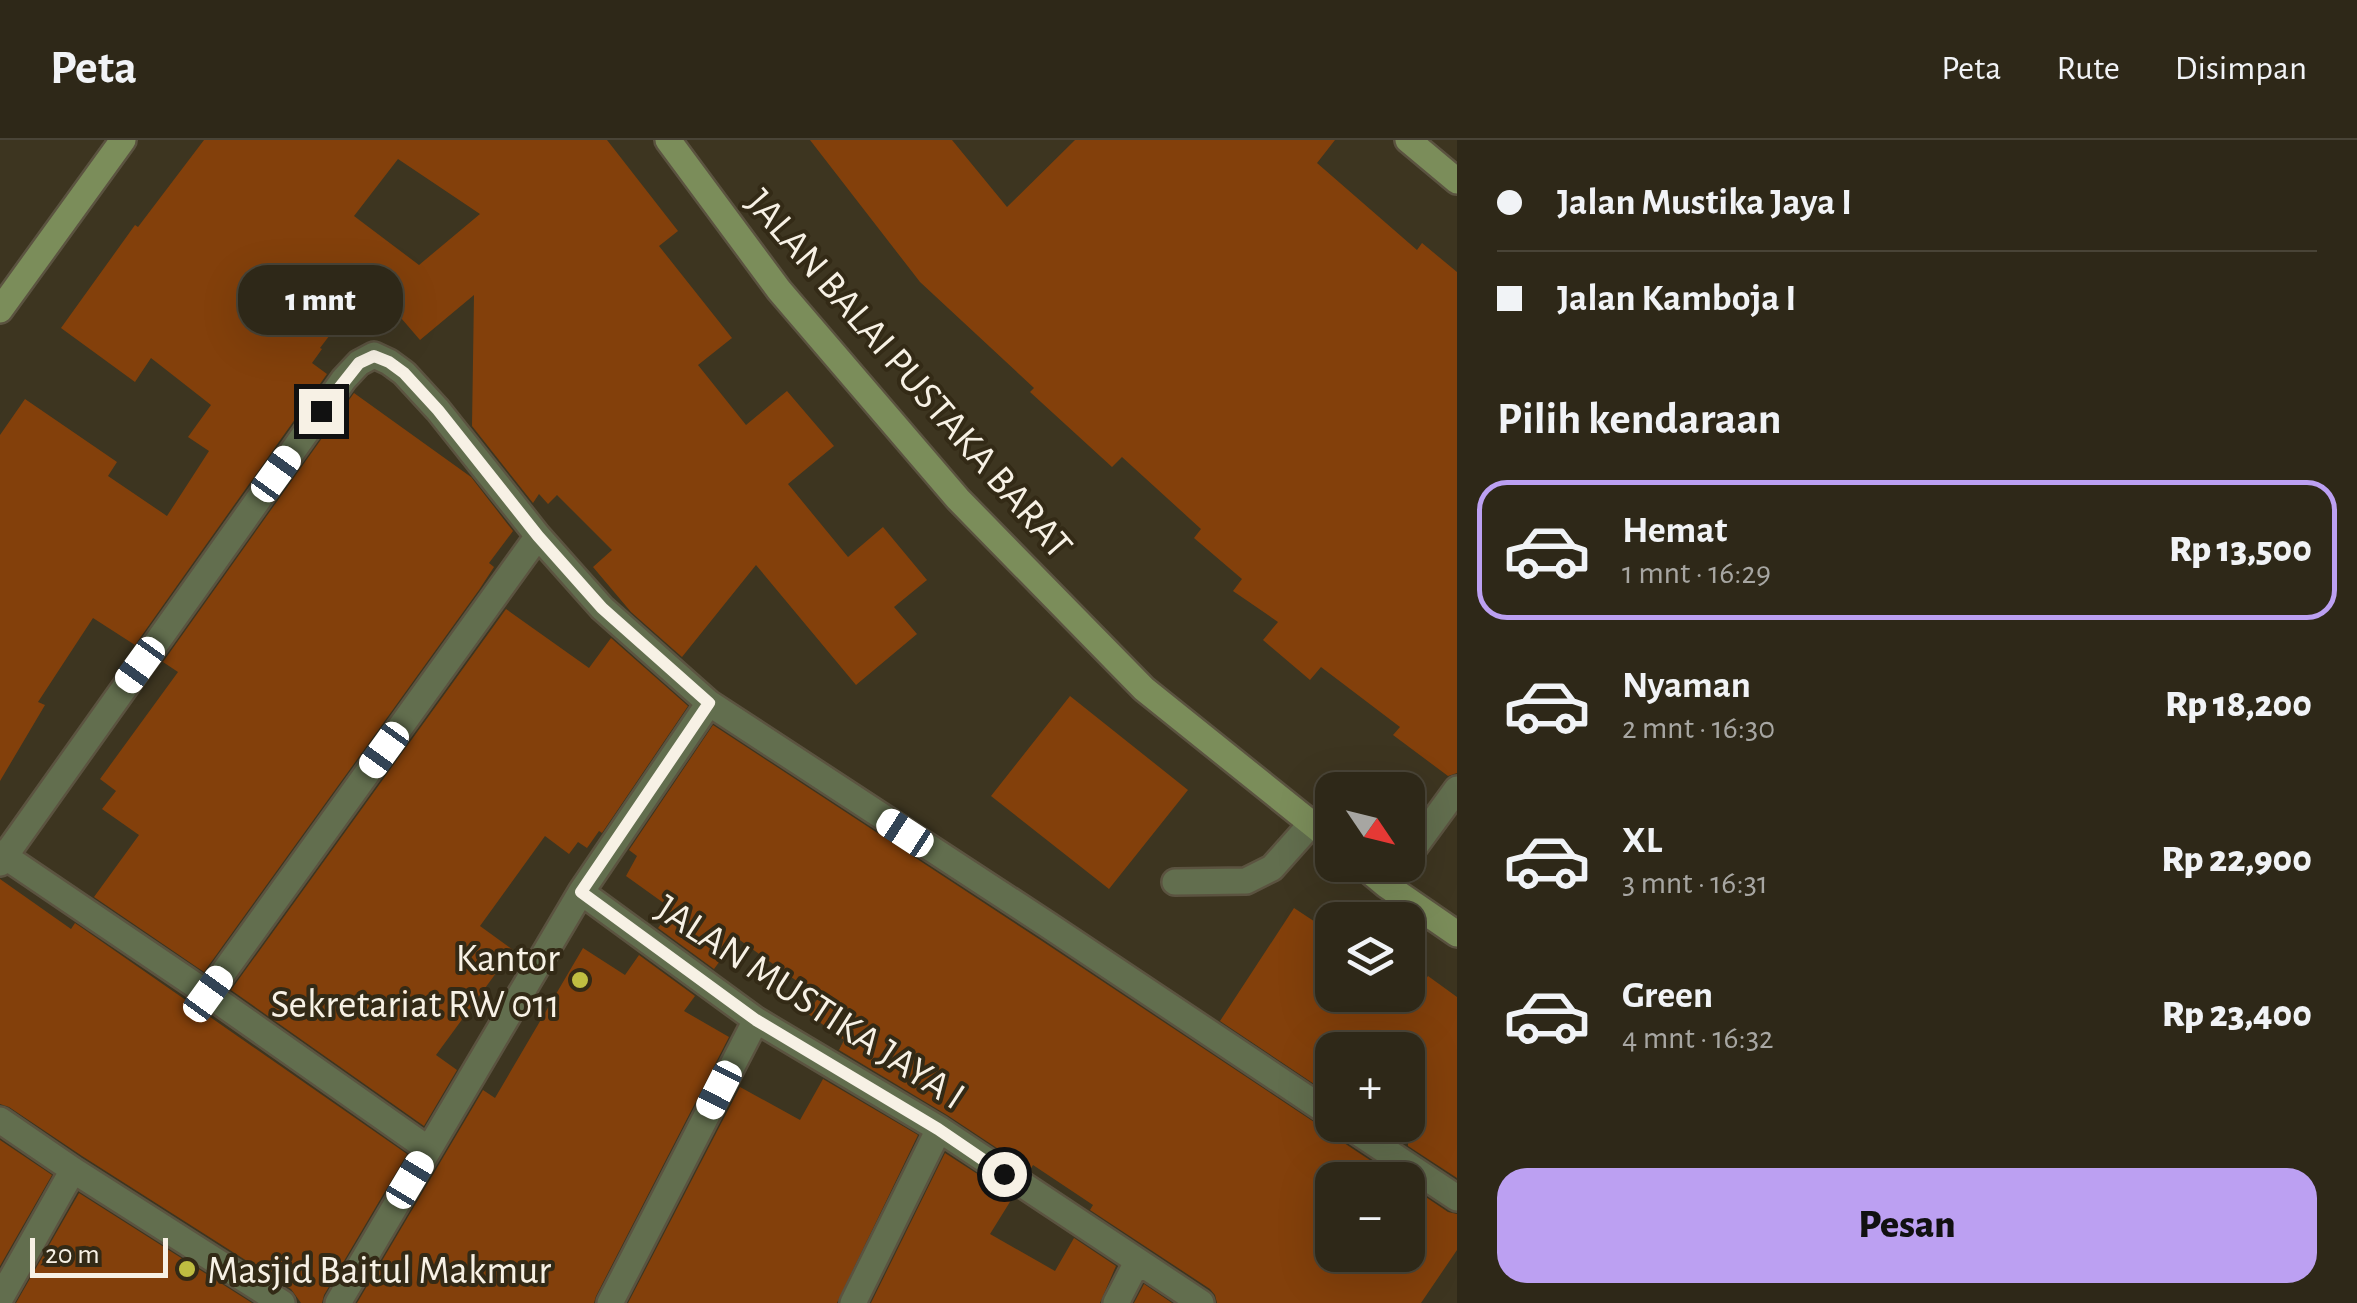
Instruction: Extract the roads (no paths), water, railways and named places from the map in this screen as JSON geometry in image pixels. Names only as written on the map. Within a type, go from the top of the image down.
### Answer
[{"type":"street","points":[[0,310],[123,140]]},
{"type":"street","name":"JALAN BALAI PUSTAKA BARAT","points":[[668,140],[780,290],[958,499],[1144,688],[1315,826]]},
{"type":"street","points":[[1408,140],[1457,181]]},
{"type":"street","points":[[428,1149],[208,994],[2,857],[344,379],[359,363],[374,356],[404,373],[438,410],[538,536],[602,608],[709,703],[1315,1104]]},
{"type":"street","points":[[208,994],[538,536]]},
{"type":"street","points":[[338,1303],[581,892],[709,703]]},
{"type":"street","points":[[1425,833],[1457,789]]},
{"type":"street","points":[[1175,882],[1246,881],[1272,868],[1312,823]]},
{"type":"street","points":[[1401,882],[1457,934]]},
{"type":"street","name":"JALAN MUSTIKA JAYA I","points":[[581,892],[756,1020],[938,1129],[1201,1303]]},
{"type":"street","points":[[610,1303],[756,1020]]},
{"type":"street","points":[[0,1120],[282,1303]]},
{"type":"street","points":[[853,1303],[938,1129]]},
{"type":"street","points":[[1373,1142],[1457,1198]]},
{"type":"street","points":[[0,1299],[73,1170]]},
{"type":"street","points":[[1116,1303],[1137,1262]]},
{"type":"place","name":"Kantor Sekretariat RW 011","points":[[580,980]]},
{"type":"place","name":"Masjid Baitul Makmur","points":[[187,1269]]}]
